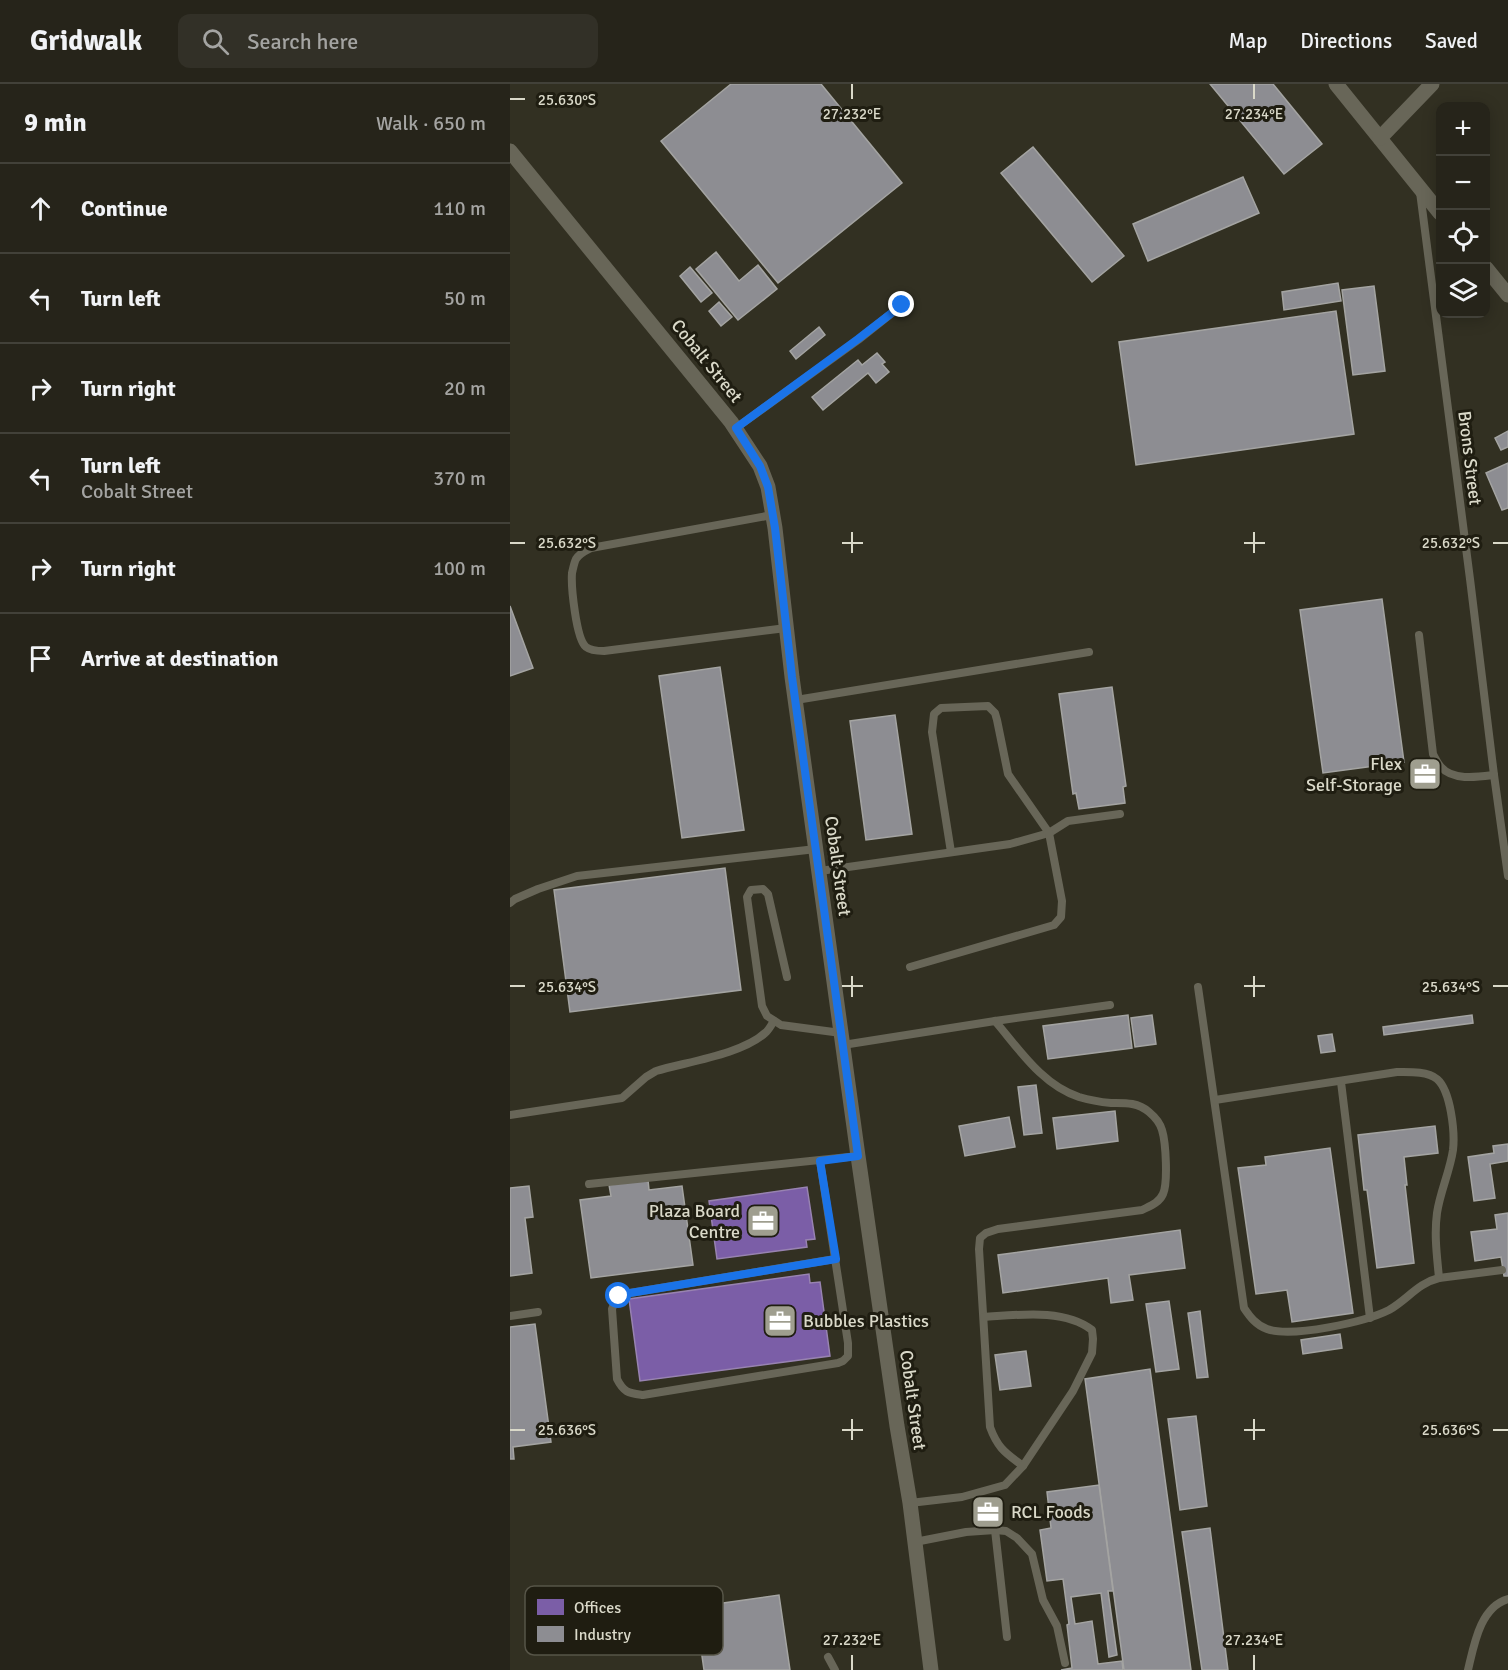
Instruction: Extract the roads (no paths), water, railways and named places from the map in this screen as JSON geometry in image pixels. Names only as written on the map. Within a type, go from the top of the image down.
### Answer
[{"type":"street","points":[[1336,84],[1437,210]]},
{"type":"street","points":[[1380,138],[1432,84]]},
{"type":"street","name":"Cobalt Street","points":[[510,151],[736,428],[760,466],[768,487],[858,1156],[910,1503],[931,1670]]},
{"type":"street","points":[[1492,282],[1508,295]]},
{"type":"lane","name":"Brons Street","points":[[1419,188],[1508,876]]},
{"type":"lane","points":[[736,428],[902,305]]},
{"type":"lane","points":[[772,515],[591,548],[582,552],[575,561],[572,573],[576,623],[579,637],[585,647],[604,651],[786,628]]},
{"type":"lane","points":[[1419,635],[1433,754],[1441,768],[1455,775],[1475,777],[1494,775]]},
{"type":"lane","points":[[796,700],[1089,652]]},
{"type":"lane","points":[[910,967],[1054,925],[1061,917],[1062,902],[1049,833],[1008,774],[995,713],[991,708],[983,706],[941,708],[934,714],[932,732],[951,852]]},
{"type":"lane","points":[[820,871],[1010,844],[1049,833],[1068,821],[1120,814]]},
{"type":"lane","points":[[510,903],[538,889],[577,876],[817,849]]},
{"type":"lane","points":[[787,977],[768,894],[763,889],[751,890],[747,897],[762,1006],[767,1016],[774,1022],[790,1028],[842,1039],[1110,1005]]},
{"type":"lane","points":[[1198,987],[1244,1308],[1253,1321],[1267,1329],[1282,1331],[1318,1329],[1370,1318],[1391,1308],[1422,1284],[1439,1278],[1503,1270]]},
{"type":"lane","points":[[995,1021],[1040,1074],[1058,1086],[1077,1097],[1102,1102],[1131,1102],[1147,1110],[1158,1121],[1163,1131],[1166,1180],[1163,1195],[1154,1205],[1142,1210],[998,1229],[980,1238],[990,1427],[996,1443],[1023,1466]]},
{"type":"lane","points":[[510,1115],[622,1098],[656,1071],[732,1051],[759,1038],[774,1022]]},
{"type":"lane","points":[[1215,1100],[1397,1072],[1413,1072],[1428,1075],[1437,1080],[1447,1096],[1454,1139],[1437,1212],[1435,1245],[1439,1278]]},
{"type":"lane","points":[[1341,1082],[1370,1318]]},
{"type":"lane","points":[[589,1184],[858,1156]]},
{"type":"lane","points":[[820,1161],[836,1259],[848,1356],[843,1361],[643,1395],[630,1393],[622,1388],[617,1379],[612,1309],[619,1296],[836,1259]]},
{"type":"lane","points":[[510,1316],[538,1312]]},
{"type":"lane","points":[[910,1503],[962,1497],[1005,1485],[1023,1466],[1073,1391],[1092,1353],[1092,1330],[1076,1320],[1031,1315],[984,1317]]},
{"type":"lane","points":[[915,1542],[966,1532],[995,1530],[1006,1531],[1017,1538],[1032,1554],[1043,1600],[1057,1626],[1065,1663]]},
{"type":"lane","points":[[995,1530],[1007,1637]]},
{"type":"lane","points":[[1468,1670],[1474,1644],[1485,1616],[1501,1600],[1508,1599]]},
{"type":"lane","points":[[828,1658],[836,1670]]},
{"type":"place","name":"Flex Self-Storage","points":[[1425,774]]},
{"type":"place","name":"Plaza Board Centre","points":[[763,1221]]},
{"type":"place","name":"Bubbles Plastics","points":[[780,1321]]},
{"type":"place","name":"RCL Foods","points":[[988,1512]]}]
